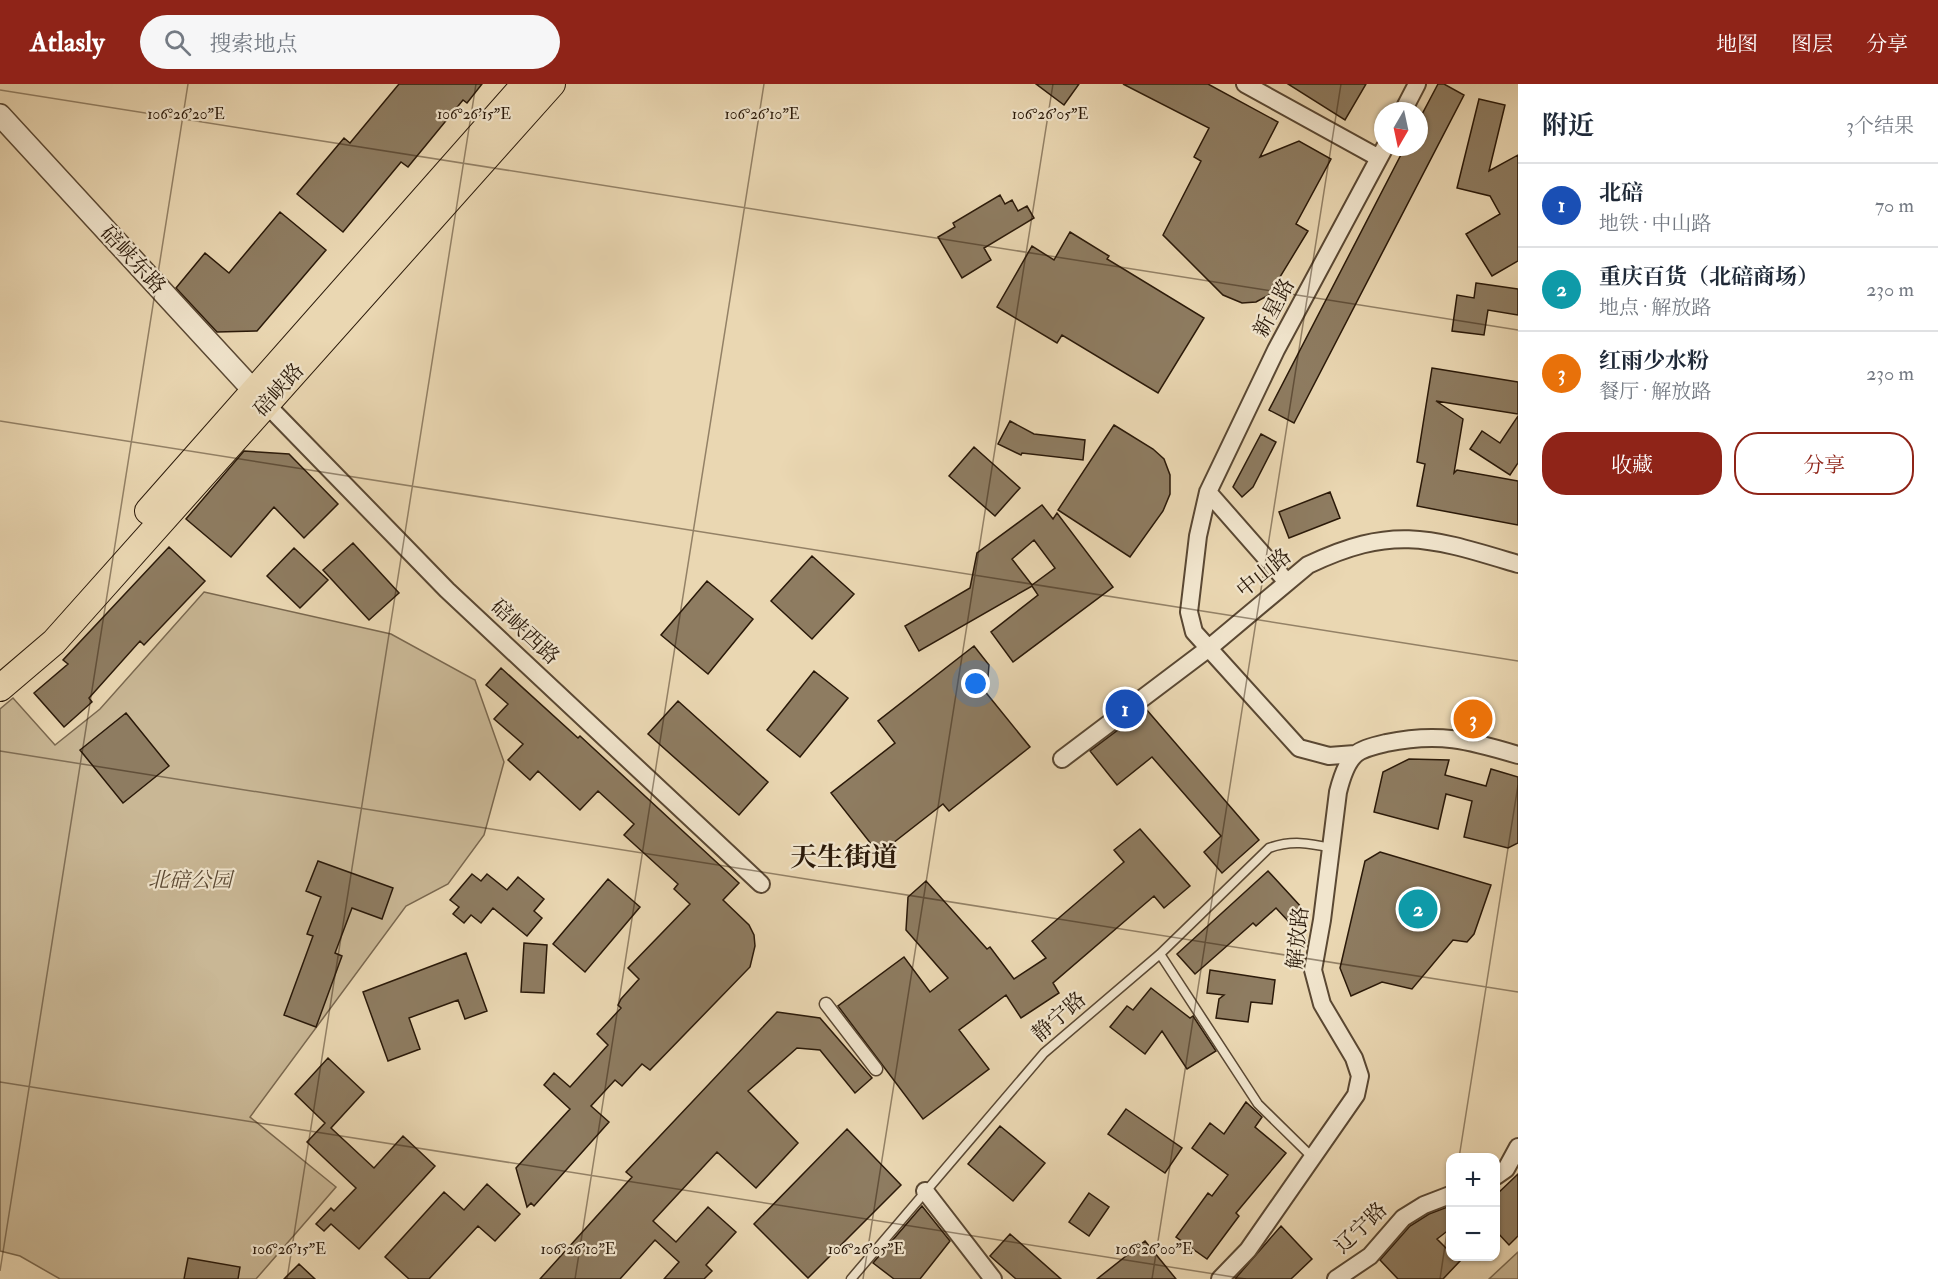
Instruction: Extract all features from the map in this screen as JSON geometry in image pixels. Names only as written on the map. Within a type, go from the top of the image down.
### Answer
[{"type":"main road","name":"碚峡路","points":[[0,688],[54,642],[525,84]]},
{"type":"main road","name":"碚峡路","points":[[0,668],[40,635],[552,84]]},
{"type":"street","points":[[1245,84],[1374,148]]},
{"type":"street","points":[[1408,102],[1417,84]]},
{"type":"street","name":"碚峡东路","points":[[0,115],[260,397]]},
{"type":"street","name":"新星路","points":[[1355,754],[1329,756],[1299,748],[1194,632],[1189,612],[1198,536],[1208,492],[1276,350],[1380,156]]},
{"type":"street","name":"碚峡西路","points":[[260,397],[447,590],[761,884]]},
{"type":"street","points":[[1208,492],[1287,582]]},
{"type":"street","name":"中山路","points":[[1069,754],[1209,648],[1287,582],[1308,566],[1326,557],[1385,538],[1412,538],[1451,544],[1518,564]]},
{"type":"street","points":[[1355,754],[1376,745],[1417,736],[1461,738],[1518,755]]},
{"type":"street","name":"解放路","points":[[1220,1279],[1248,1250],[1356,1095],[1360,1076],[1354,1058],[1322,1004],[1313,970],[1338,792],[1343,773],[1355,754]]},
{"type":"street","points":[[826,1004],[876,1068]]},
{"type":"street","points":[[1500,1173],[1506,1169],[1518,1147]]},
{"type":"street","points":[[926,1191],[993,1279]]},
{"type":"street","name":"辽宁路","points":[[1336,1279],[1370,1256],[1402,1218],[1424,1204],[1446,1196]]},
{"type":"lane","name":"静宁路","points":[[851,1279],[1044,1053],[1160,954],[1269,848],[1283,843],[1306,843],[1331,848]]},
{"type":"lane","points":[[1160,954],[1258,1104],[1312,1157]]},
{"type":"green space","name":"北碚公园","points":[[204,592],[391,634],[475,680],[504,762],[484,835],[448,884],[406,906],[250,1117],[336,1187],[256,1279],[60,1279],[20,1256],[0,1251],[0,709],[13,698],[55,745],[100,709]]},
{"type":"green space","points":[[1518,1252],[1518,1279],[1489,1279]]},
{"type":"building","points":[[399,84],[482,84],[467,103],[463,100],[408,167],[401,162],[343,232],[297,194],[344,138],[350,143]]},
{"type":"building","points":[[1036,84],[1079,84],[1064,105]]},
{"type":"building","points":[[1123,84],[1208,84],[1278,122],[1260,157],[1299,141],[1331,159],[1296,224],[1308,231],[1269,295],[1256,302],[1242,303],[1223,295],[1163,235],[1201,161],[1194,157],[1209,128]]},
{"type":"building","points":[[1288,84],[1366,84],[1345,120]]},
{"type":"building","points":[[1438,84],[1444,84],[1464,95],[1294,423],[1269,410],[1400,156],[1428,156],[1428,103]]},
{"type":"building","points":[[1479,99],[1505,105],[1489,171],[1518,155],[1518,261],[1492,276],[1466,234],[1500,214],[1490,196],[1457,188]]},
{"type":"building","points":[[1000,195],[1005,204],[1012,200],[1018,211],[1027,206],[1034,218],[984,248],[991,260],[962,278],[938,237],[955,227],[953,223]]},
{"type":"building","points":[[280,212],[326,250],[257,331],[217,332],[176,288],[205,253],[229,273]]},
{"type":"building","points":[[1070,232],[1109,256],[1107,259],[1204,318],[1158,393],[1062,335],[1057,343],[997,307],[1032,246],[1054,260]]},
{"type":"building","points":[[1476,283],[1518,289],[1518,315],[1488,310],[1484,335],[1452,331],[1457,295],[1474,298]]},
{"type":"building","points":[[1432,368],[1518,382],[1518,414],[1436,401],[1463,419],[1454,473],[1457,470],[1518,481],[1518,525],[1417,506],[1425,464],[1417,462]]},
{"type":"building","points":[[1518,416],[1518,463],[1510,475],[1470,449],[1482,431],[1500,443]]},
{"type":"building","points":[[1010,421],[1034,434],[1085,440],[1083,460],[1022,453],[1021,455],[998,444]]},
{"type":"building","points":[[1114,425],[1153,449],[1164,459],[1170,475],[1170,494],[1163,511],[1130,557],[1058,510]]},
{"type":"building","points":[[1261,434],[1276,442],[1253,487],[1242,497],[1233,487]]},
{"type":"building","points":[[974,447],[1020,488],[995,516],[949,476]]},
{"type":"building","points":[[244,451],[289,454],[338,504],[304,538],[274,507],[231,557],[186,519]]},
{"type":"building","points":[[1330,492],[1340,518],[1289,538],[1279,512]]},
{"type":"building","points":[[1042,505],[1053,519],[1057,513],[1113,587],[1013,662],[991,632],[1038,595],[1032,586],[919,651],[905,626],[970,588],[977,553]],"holes":[[[1034,540],[1055,568],[1032,585],[1012,559]]]},
{"type":"building","points":[[353,543],[399,593],[369,620],[323,570]]},
{"type":"building","points":[[169,547],[205,581],[144,645],[140,641],[89,698],[92,702],[64,727],[34,693],[68,664],[63,660]]},
{"type":"building","points":[[294,548],[328,580],[300,608],[267,576]]},
{"type":"building","points":[[812,556],[854,594],[812,639],[771,601]]},
{"type":"building","points":[[707,581],[753,619],[708,674],[661,635]]},
{"type":"building","points":[[974,646],[989,665],[988,677],[979,684],[1030,747],[949,811],[943,804],[879,854],[831,793],[895,743],[878,721]]},
{"type":"building","points":[[501,668],[578,738],[580,736],[739,883],[723,900],[749,925],[754,935],[755,946],[750,967],[650,1070],[642,1064],[622,1086],[615,1080],[591,1106],[609,1122],[534,1206],[531,1203],[527,1207],[516,1168],[570,1109],[544,1085],[554,1073],[570,1087],[608,1045],[597,1034],[621,1008],[618,1005],[621,999],[639,979],[628,968],[690,904],[674,889],[678,884],[624,835],[634,824],[598,791],[580,810],[538,771],[530,780],[508,760],[523,744],[494,719],[508,704],[486,685]]},
{"type":"building","points":[[814,671],[848,698],[800,757],[767,730]]},
{"type":"building","points":[[678,701],[768,782],[739,815],[648,734]]},
{"type":"building","points":[[1146,709],[1259,840],[1222,873],[1204,852],[1221,836],[1152,757],[1117,785],[1090,751]]},
{"type":"building","points":[[126,713],[169,766],[123,803],[80,750]]},
{"type":"building","points":[[1409,759],[1449,760],[1445,775],[1486,786],[1491,769],[1518,777],[1518,843],[1508,848],[1464,837],[1472,801],[1446,794],[1438,829],[1374,812],[1383,772]]},
{"type":"building","points":[[1140,829],[1190,886],[1164,908],[1154,896],[1053,983],[1059,993],[1021,1018],[1006,995],[959,1030],[989,1069],[923,1119],[838,1006],[904,957],[930,992],[948,978],[906,930],[908,897],[926,881],[987,949],[990,947],[1014,979],[1046,958],[1032,941],[1124,862],[1114,850]]},
{"type":"building","points":[[1380,852],[1491,885],[1474,934],[1467,942],[1453,940],[1412,989],[1382,982],[1351,996],[1340,968],[1365,861]]},
{"type":"building","points":[[318,861],[393,888],[382,919],[352,908],[335,953],[342,956],[316,1027],[284,1015],[313,936],[307,934],[321,897],[306,891]]},
{"type":"building","points":[[1268,871],[1303,909],[1289,922],[1276,908],[1256,926],[1253,923],[1195,974],[1177,954]]},
{"type":"building","points":[[472,874],[481,881],[487,874],[507,890],[518,877],[544,899],[534,911],[542,918],[527,936],[493,908],[481,923],[471,915],[464,923],[453,914],[459,907],[450,900]]},
{"type":"building","points":[[608,879],[640,907],[585,972],[553,944]]},
{"type":"building","points":[[524,943],[547,945],[544,993],[521,992]]},
{"type":"building","points":[[466,953],[487,1011],[465,1019],[458,1000],[409,1018],[420,1049],[388,1061],[363,992]]},
{"type":"building","points":[[1210,970],[1275,980],[1272,1004],[1251,1002],[1248,1022],[1216,1018],[1219,999],[1224,995],[1207,993]]},
{"type":"building","points":[[1151,988],[1190,1018],[1193,1016],[1216,1051],[1187,1069],[1162,1031],[1145,1054],[1110,1027],[1127,1006],[1133,1010]]},
{"type":"building","points":[[777,1012],[820,1018],[872,1078],[855,1093],[820,1050],[797,1048],[748,1091],[798,1143],[756,1188],[717,1152],[653,1221],[676,1242],[708,1207],[736,1232],[706,1265],[712,1271],[704,1279],[664,1279],[679,1262],[655,1240],[620,1279],[540,1279],[632,1177],[626,1172]]},
{"type":"building","points":[[328,1058],[364,1092],[331,1128],[374,1168],[403,1136],[435,1166],[359,1249],[331,1224],[324,1231],[316,1224],[331,1208],[334,1211],[356,1188],[307,1142],[325,1123],[295,1094]]},
{"type":"building","points":[[1246,1102],[1262,1117],[1255,1127],[1286,1153],[1236,1213],[1239,1216],[1207,1259],[1176,1237],[1208,1193],[1212,1196],[1228,1175],[1192,1148],[1210,1123],[1224,1134]]},
{"type":"building","points":[[1126,1109],[1182,1148],[1165,1173],[1108,1134]]},
{"type":"building","points":[[1000,1126],[1045,1163],[1013,1201],[968,1164]]},
{"type":"building","points":[[847,1129],[901,1185],[808,1278],[754,1224]]},
{"type":"building","points":[[1518,1174],[1518,1236],[1509,1245],[1500,1235],[1500,1191]]},
{"type":"building","points":[[487,1184],[520,1214],[495,1241],[478,1226],[429,1279],[409,1279],[385,1257],[444,1192],[464,1210]]},
{"type":"building","points":[[1089,1193],[1109,1207],[1089,1236],[1069,1222]]},
{"type":"building","points":[[922,1206],[950,1241],[920,1279],[894,1279],[873,1263]]},
{"type":"building","points":[[1446,1208],[1446,1232],[1437,1239],[1446,1248],[1446,1261],[1460,1261],[1443,1279],[1398,1279],[1380,1260],[1410,1226],[1429,1214]]},
{"type":"building","points":[[1281,1226],[1312,1259],[1291,1279],[1235,1279]]},
{"type":"building","points":[[1010,1234],[1061,1279],[1016,1279],[990,1256]]},
{"type":"building","points":[[1145,1241],[1176,1279],[1097,1279]]},
{"type":"building","points":[[188,1258],[240,1267],[238,1279],[184,1279]]},
{"type":"building","points":[[299,1264],[315,1279],[284,1279]]},
{"type":"place","name":"北碚","points":[[1125,709]]},
{"type":"place","name":"红雨少水粉","points":[[1473,719]]},
{"type":"place","name":"重庆百货（北碚商场）","points":[[1418,909]]},
{"type":"district","name":"天生街道","points":[[844,857]]}]
